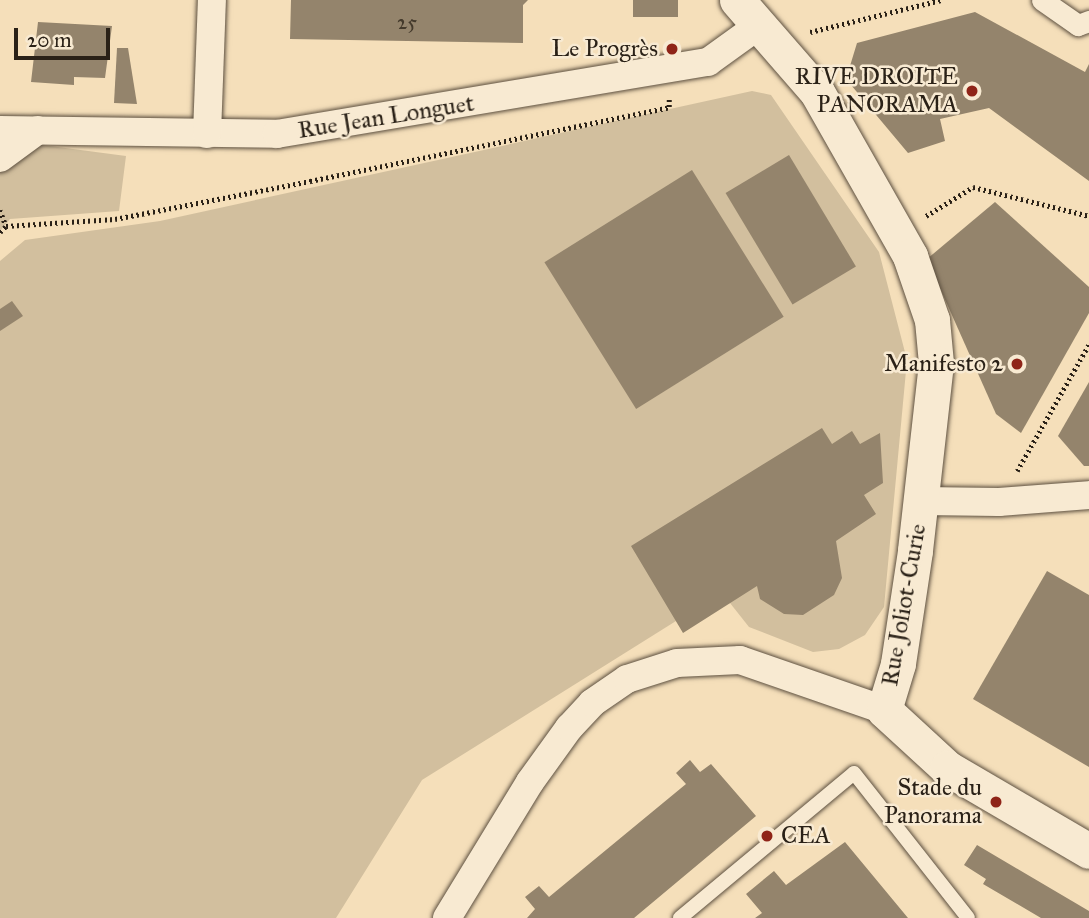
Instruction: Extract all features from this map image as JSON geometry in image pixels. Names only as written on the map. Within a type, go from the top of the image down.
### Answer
[{"type":"street","points":[[207,134],[212,0]]},
{"type":"street","points":[[1042,0],[1079,25],[1089,21]]},
{"type":"street","name":"Rue Jean Longuet","points":[[0,130],[277,134],[708,62],[755,22]]},
{"type":"street","name":"Rue Joliot-Curie","points":[[755,22],[817,92],[898,233],[921,280],[932,320],[936,363],[920,501],[898,664],[884,710],[947,768],[1089,851]]},
{"type":"street","points":[[0,158],[38,130]]},
{"type":"street","points":[[920,501],[999,502],[1089,495]]},
{"type":"street","points":[[447,918],[552,752],[601,697],[627,678],[677,663],[740,660],[884,710]]},
{"type":"lane","points":[[680,918],[854,773],[968,918]]},
{"type":"path","points":[[755,22],[942,0]]},
{"type":"path","points":[[0,232],[6,226],[115,219],[669,107],[671,69]]},
{"type":"path","points":[[898,233],[973,187],[1089,216]]},
{"type":"path","points":[[0,210],[6,226]]},
{"type":"path","points":[[999,502],[1089,344]]},
{"type":"shaded area","points":[[752,91],[771,95],[879,252],[907,360],[884,607],[865,635],[839,649],[813,652],[749,627],[730,603],[676,621],[422,780],[336,918],[0,918],[0,261],[25,240],[160,221]]},
{"type":"shaded area","points":[[35,144],[126,156],[119,211],[10,219],[0,231],[0,169]]},
{"type":"building","points":[[291,0],[528,0],[523,5],[523,43],[290,39]]},
{"type":"building","points":[[633,0],[678,0],[678,17],[633,17]]},
{"type":"building","name":"RIVE DROITE PANORAMA","points":[[975,12],[1085,72],[1089,64],[1089,181],[989,108],[940,119],[945,141],[908,153],[846,79],[857,43]]},
{"type":"building","points":[[38,22],[112,26],[105,78],[74,77],[74,85],[31,82]]},
{"type":"building","points":[[117,48],[128,48],[137,104],[114,103]]},
{"type":"building","points":[[789,155],[856,266],[793,305],[726,193]]},
{"type":"building","points":[[692,170],[784,317],[636,409],[544,262]]},
{"type":"building","name":"Manifesto 2","points":[[995,202],[1089,287],[1089,313],[1021,433],[996,414],[927,259]]},
{"type":"building","points":[[12,301],[23,316],[0,331],[0,309]]},
{"type":"building","points":[[1089,382],[1089,466],[1084,466],[1058,436]]},
{"type":"building","points":[[822,428],[832,444],[852,431],[860,444],[880,433],[883,483],[864,495],[876,514],[836,541],[842,578],[834,595],[803,615],[784,614],[760,599],[757,586],[683,633],[631,546]]},
{"type":"building","points":[[1047,571],[1089,595],[1089,767],[973,699]]},
{"type":"building","points":[[690,760],[700,772],[711,764],[756,816],[634,918],[527,918],[535,909],[525,897],[539,886],[549,897],[686,784],[676,773]]},
{"type":"building","points":[[845,842],[908,918],[755,918],[762,913],[746,894],[774,871],[786,885]]},
{"type":"building","points":[[977,845],[1089,911],[1089,918],[1041,918],[983,884],[986,879],[964,865]]},
{"type":"place","name":"Le Progrès","points":[[672,49]]},
{"type":"place","name":"RIVE DROITE PANORAMA","points":[[972,91]]},
{"type":"place","name":"Manifesto 2","points":[[1017,364]]},
{"type":"place","name":"Stade du Panorama","points":[[996,802]]},
{"type":"place","name":"CEA","points":[[767,836]]}]
